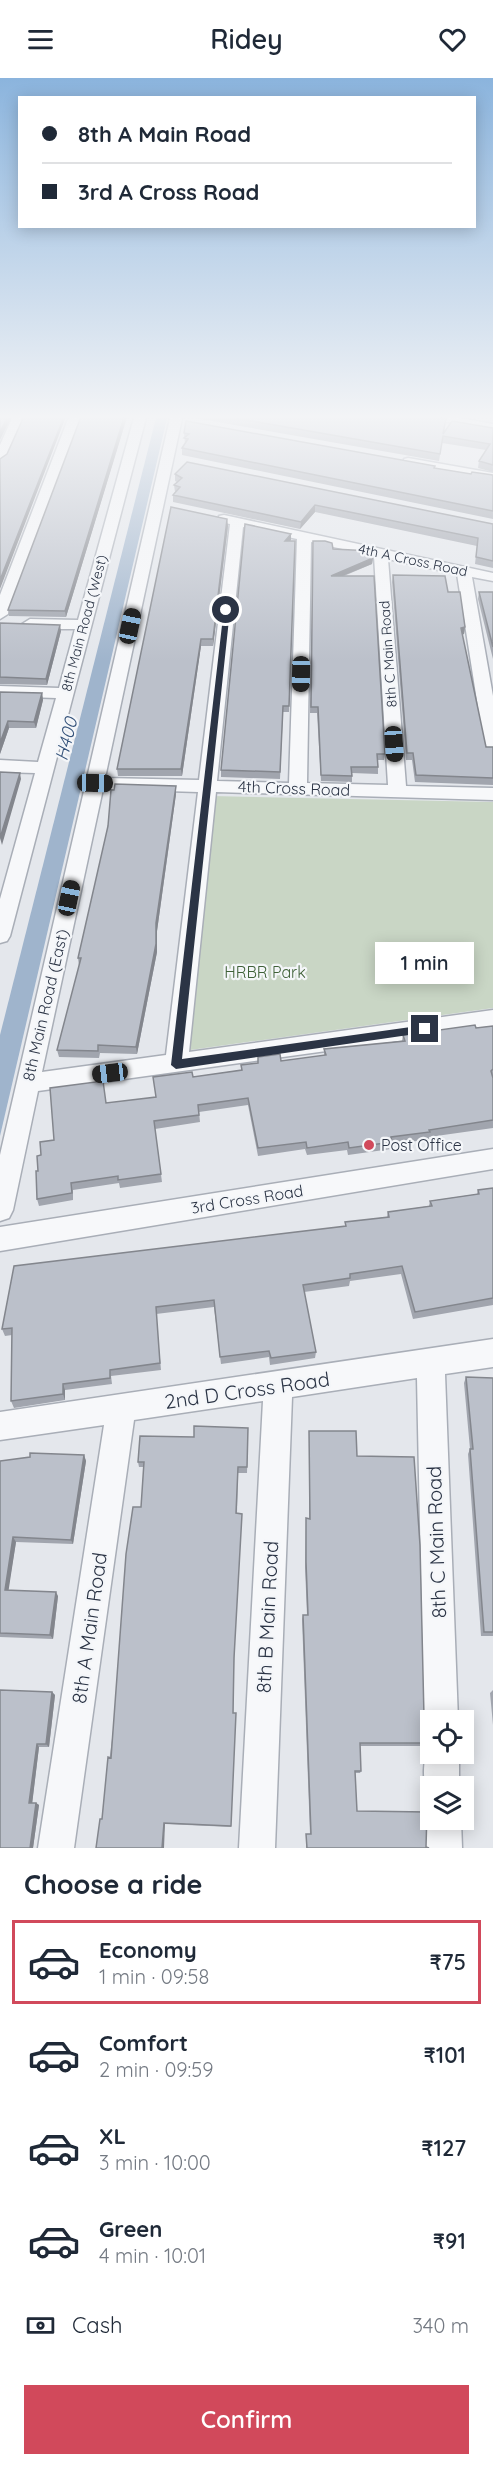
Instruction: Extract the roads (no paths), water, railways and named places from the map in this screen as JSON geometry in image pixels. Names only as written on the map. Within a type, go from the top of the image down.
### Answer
[{"type":"street","points":[[0,614],[45,497]]},
{"type":"street","name":"8th Main Road (West)","points":[[0,936],[119,497]]},
{"type":"street","name":"8th Main Road (East)","points":[[0,1210],[159,497]]},
{"type":"street","points":[[157,504],[176,508]]},
{"type":"street","name":"4th A Cross Road","points":[[206,515],[493,577]]},
{"type":"street","points":[[176,1065],[237,522]]},
{"type":"street","points":[[298,788],[304,536]]},
{"type":"street","name":"8th C Main Road","points":[[381,553],[397,791]]},
{"type":"street","points":[[464,571],[493,745]]},
{"type":"street","points":[[0,624],[84,625]]},
{"type":"street","points":[[0,691],[66,693]]},
{"type":"street","points":[[0,766],[45,768]]},
{"type":"street","name":"4th Cross Road","points":[[95,783],[493,794]]},
{"type":"street","points":[[28,1083],[176,1065],[493,1019]]},
{"type":"street","name":"3rd Cross Road","points":[[0,1239],[493,1159]]},
{"type":"street","name":"2nd D Cross Road","points":[[0,1426],[493,1353]]},
{"type":"street","name":"8th C Main Road","points":[[431,1363],[441,1710]]},
{"type":"street","name":"8th B Main Road","points":[[257,1848],[278,1385]]},
{"type":"street","name":"8th A Main Road","points":[[56,1848],[122,1408]]},
{"type":"street","points":[[443,1830],[444,1848]]},
{"type":"water","points":[[136,497],[149,497],[0,1136],[0,1035]]},
{"type":"place","name":"Post Office","points":[[369,1145]]},
{"type":"water label","name":"H400","points":[[66,739]]},
{"type":"park label","name":"HRBR Park","points":[[265,972]]}]
